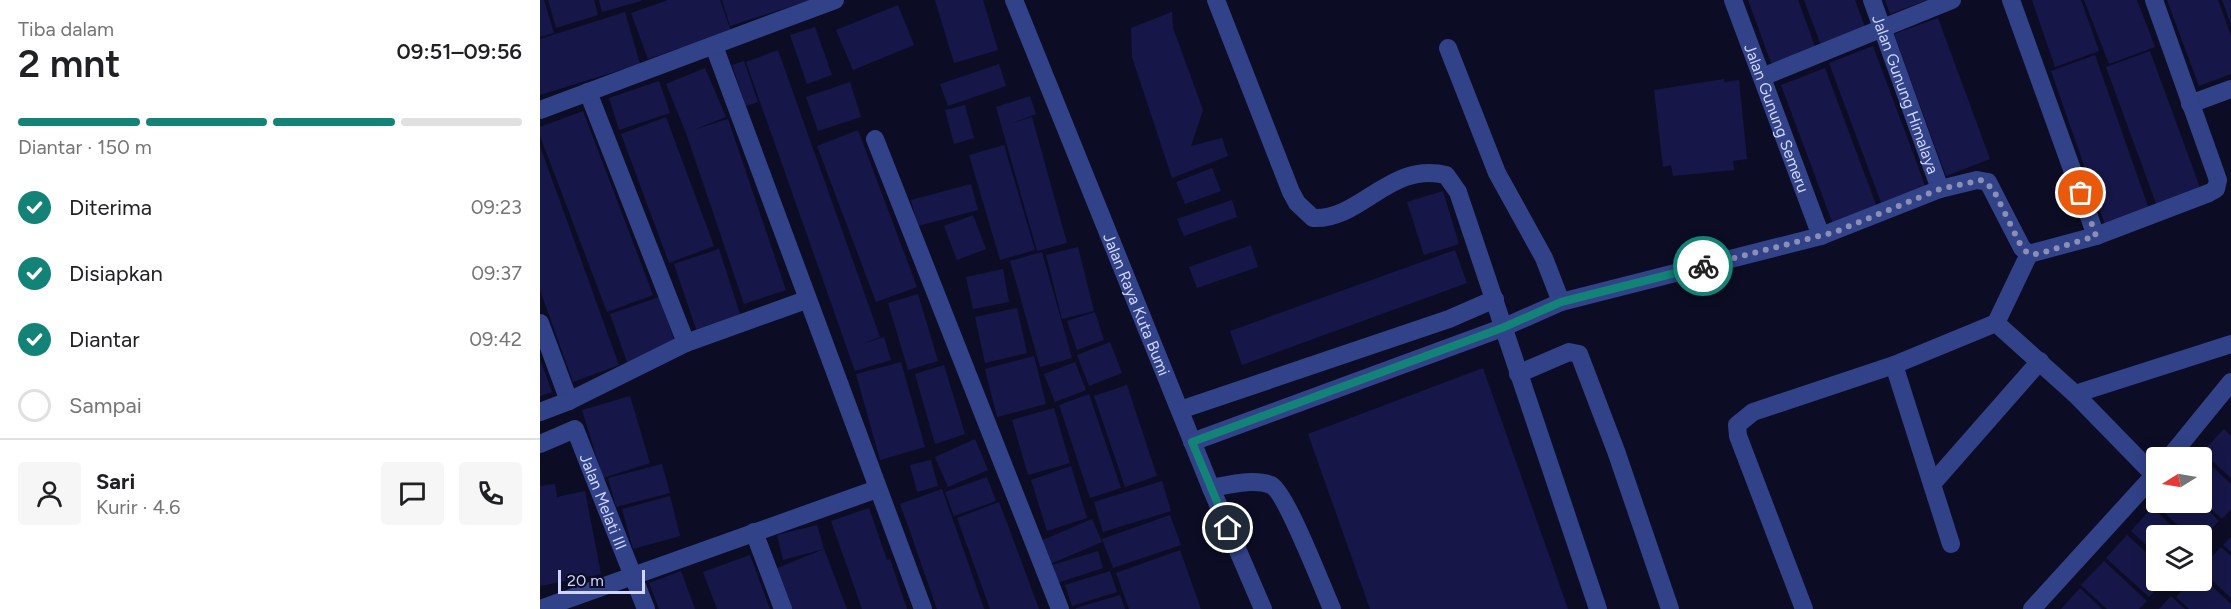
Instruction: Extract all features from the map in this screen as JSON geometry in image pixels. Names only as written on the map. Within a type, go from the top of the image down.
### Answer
[{"type":"street","points":[[540,110],[835,0]]},
{"type":"street","name":"Jalan Raya Kuta Bumi","points":[[1014,0],[1192,442],[1263,609]]},
{"type":"street","points":[[1216,0],[1297,202],[1313,218],[1338,214],[1405,177],[1429,171],[1446,175],[1458,192],[1598,609]]},
{"type":"street","name":"Jalan Gunung Semeru","points":[[1733,0],[1821,236]]},
{"type":"street","name":"Jalan Gunung Himalaya","points":[[1872,0],[1940,189]]},
{"type":"street","points":[[1762,77],[1952,0]]},
{"type":"street","points":[[2010,0],[2096,236]]},
{"type":"street","points":[[1804,609],[1738,436],[1737,424],[1753,412],[1894,365],[1996,323],[2029,254],[2096,236],[2216,189],[2218,180],[2154,0]]},
{"type":"street","points":[[714,45],[806,300],[923,609]]},
{"type":"street","points":[[1448,48],[1497,173],[1544,258],[1561,302]]},
{"type":"street","points":[[2191,108],[2231,89]]},
{"type":"street","points":[[588,92],[686,343]]},
{"type":"street","points":[[875,139],[1060,609]]},
{"type":"street","points":[[1192,442],[1502,328],[1561,302],[1821,236],[1940,189],[1977,180],[1988,182],[2022,248],[2029,254]]},
{"type":"street","points":[[1180,410],[1449,319],[1495,299]]},
{"type":"street","points":[[540,412],[569,401],[686,343],[806,300]]},
{"type":"street","points":[[540,323],[569,401]]},
{"type":"street","points":[[1996,323],[2040,361],[2146,463]]},
{"type":"street","points":[[2075,394],[2231,344]]},
{"type":"street","points":[[1518,374],[1569,352],[1579,354],[1616,451],[1670,609]]},
{"type":"street","points":[[1932,484],[2040,361]]},
{"type":"street","points":[[1894,365],[1951,544]]},
{"type":"street","points":[[2178,447],[2231,382]]},
{"type":"street","name":"Jalan Melati III","points":[[540,444],[575,429],[646,609]]},
{"type":"street","points":[[1211,488],[1250,482],[1272,485],[1289,508],[1332,609]]},
{"type":"street","points":[[2032,609],[2146,484]]},
{"type":"street","points":[[540,609],[877,489]]},
{"type":"street","points":[[754,532],[783,609]]},
{"type":"building","points":[[540,0],[544,0],[554,33],[540,37]]},
{"type":"building","points":[[548,0],[594,0],[598,15],[556,28]]},
{"type":"building","points":[[599,0],[641,0],[641,1],[602,12]]},
{"type":"building","points":[[668,0],[720,0],[731,31],[648,59],[631,13]]},
{"type":"building","points":[[722,0],[811,0],[730,26]]},
{"type":"building","points":[[935,0],[983,0],[998,50],[954,63]]},
{"type":"building","points":[[1748,0],[1798,0],[1817,52],[1773,68]]},
{"type":"building","points":[[1804,0],[1855,0],[1867,32],[1822,48]]},
{"type":"building","points":[[1885,0],[1927,0],[1890,14]]},
{"type":"building","points":[[2032,0],[2081,0],[2099,51],[2055,67]]},
{"type":"building","points":[[2084,0],[2137,0],[2155,47],[2109,64]]},
{"type":"building","points":[[2167,0],[2218,0],[2231,36],[2231,74],[2199,86]]},
{"type":"building","points":[[2222,0],[2231,0],[2231,24]]},
{"type":"building","points":[[898,5],[914,45],[853,70],[836,30]]},
{"type":"building","points":[[625,12],[640,64],[540,95],[540,39]]},
{"type":"building","points":[[1172,12],[1173,28],[1203,110],[1191,146],[1222,138],[1228,156],[1172,178],[1132,57],[1131,28]]},
{"type":"building","points":[[1938,18],[1990,159],[1946,176],[1894,34]]},
{"type":"building","points":[[815,27],[832,75],[807,84],[790,35]]},
{"type":"building","points":[[1873,46],[1926,188],[1882,205],[1829,63]]},
{"type":"building","points":[[778,50],[880,337],[863,344],[884,337],[891,360],[855,371],[746,62]]},
{"type":"building","points":[[2150,51],[2202,193],[2158,209],[2106,67]]},
{"type":"building","points":[[2095,55],[2150,212],[2106,228],[2051,71]]},
{"type":"building","points":[[744,61],[758,102],[746,106],[732,65]]},
{"type":"building","points":[[999,64],[1006,86],[948,106],[940,84]]},
{"type":"building","points":[[705,68],[726,117],[693,130],[728,119],[786,290],[744,304],[686,133],[666,84]]},
{"type":"building","points":[[1825,68],[1878,210],[1834,227],[1781,85]]},
{"type":"building","points":[[1724,79],[1724,82],[1739,80],[1747,159],[1733,161],[1734,170],[1673,176],[1671,165],[1663,167],[1654,90]]},
{"type":"building","points":[[659,81],[670,113],[619,130],[609,98]]},
{"type":"building","points":[[850,82],[861,117],[818,131],[806,97]]},
{"type":"building","points":[[1030,96],[1036,114],[1012,123],[1032,117],[1067,243],[1037,251],[996,107]]},
{"type":"building","points":[[965,105],[974,138],[954,144],[945,110]]},
{"type":"building","points":[[583,111],[653,295],[607,312],[540,136],[540,127]]},
{"type":"building","points":[[666,117],[714,246],[669,263],[621,134]]},
{"type":"building","points":[[858,130],[917,287],[876,302],[817,146]]},
{"type":"building","points":[[1004,145],[1035,250],[1000,260],[969,155]]},
{"type":"building","points":[[540,146],[619,365],[573,382],[540,290]]},
{"type":"building","points":[[1212,168],[1221,191],[1185,204],[1176,182]]},
{"type":"building","points":[[971,184],[978,210],[918,226],[911,200]]},
{"type":"building","points":[[1443,191],[1459,244],[1424,255],[1407,202]]},
{"type":"building","points":[[1232,200],[1237,217],[1184,236],[1177,219]]},
{"type":"building","points":[[973,215],[986,249],[957,260],[944,226]]},
{"type":"building","points":[[1251,245],[1258,267],[1197,288],[1189,267]]},
{"type":"building","points":[[1078,247],[1094,311],[1062,319],[1046,255]]},
{"type":"building","points":[[719,249],[742,320],[698,335],[674,264]]},
{"type":"building","points":[[1455,250],[1467,283],[1242,365],[1230,331]]},
{"type":"building","points":[[1042,252],[1072,358],[1040,367],[1010,261]]},
{"type":"building","points":[[1003,269],[1009,302],[973,309],[966,277]]},
{"type":"building","points":[[918,294],[938,361],[908,370],[888,303]]},
{"type":"building","points":[[659,297],[676,345],[627,362],[610,314]]},
{"type":"building","points":[[1017,308],[1027,353],[985,363],[975,317]]},
{"type":"building","points":[[1095,312],[1104,340],[1077,350],[1067,321]]},
{"type":"building","points":[[1110,342],[1122,373],[1089,386],[1077,355]]},
{"type":"building","points":[[1034,356],[1046,404],[997,417],[985,369]]},
{"type":"building","points":[[540,359],[552,392],[540,396]]},
{"type":"building","points":[[901,362],[925,447],[880,460],[856,374]]},
{"type":"building","points":[[1075,362],[1086,390],[1055,402],[1044,374]]},
{"type":"building","points":[[944,365],[965,434],[935,444],[915,374]]},
{"type":"building","points":[[1483,368],[1568,609],[1370,609],[1308,434]]},
{"type":"building","points":[[1127,385],[1157,476],[1125,487],[1094,396]]},
{"type":"building","points":[[1089,394],[1121,488],[1090,498],[1059,405]]},
{"type":"building","points":[[630,396],[650,463],[603,478],[582,410]]},
{"type":"building","points":[[1054,408],[1070,463],[1028,475],[1012,420]]},
{"type":"building","points":[[2224,429],[2231,436],[2231,478],[2212,461],[2212,447],[2207,447]]},
{"type":"building","points":[[975,439],[988,470],[948,487],[935,457]]},
{"type":"building","points":[[931,460],[938,486],[917,492],[910,465]]},
{"type":"building","points":[[662,464],[670,493],[616,507],[608,478]]},
{"type":"building","points":[[1071,466],[1087,518],[1047,531],[1031,480]]},
{"type":"building","points":[[2212,466],[2231,484],[2231,509],[2222,519],[2212,510]]},
{"type":"building","points":[[987,477],[996,501],[954,516],[945,492]]},
{"type":"building","points":[[1162,481],[1171,511],[1103,532],[1094,502]]},
{"type":"building","points":[[555,484],[557,497],[585,491],[601,574],[540,586],[540,486]]},
{"type":"building","points":[[942,489],[984,609],[937,609],[900,504]]},
{"type":"building","points":[[670,496],[680,536],[633,549],[622,509]]},
{"type":"building","points":[[999,502],[1039,609],[990,609],[957,518]]},
{"type":"building","points":[[869,508],[907,609],[862,609],[831,521]]},
{"type":"building","points":[[2147,513],[2158,513],[2171,525],[2146,525],[2146,545],[2131,531]]},
{"type":"building","points":[[2165,513],[2211,513],[2219,521],[2212,528],[2212,525],[2177,525]]},
{"type":"building","points":[[1170,515],[1181,545],[1113,568],[1102,539]]},
{"type":"building","points":[[1092,519],[1102,542],[1048,565],[1038,542]]},
{"type":"building","points":[[817,525],[824,549],[783,560],[777,535]]},
{"type":"building","points":[[2127,535],[2146,552],[2146,591],[2155,591],[2149,597],[2106,558]]},
{"type":"building","points":[[2231,537],[2231,552],[2223,545]]},
{"type":"building","points":[[2221,547],[2231,556],[2231,598],[2212,580],[2212,556]]},
{"type":"building","points":[[824,549],[847,609],[791,609],[775,569]]},
{"type":"building","points":[[1180,550],[1201,609],[1129,609],[1116,573]]},
{"type":"building","points":[[1098,551],[1103,568],[1057,583],[1052,565]]},
{"type":"building","points":[[750,555],[770,609],[717,609],[703,572]]},
{"type":"building","points":[[2104,561],[2147,601],[2139,609],[2107,609],[2081,585]]},
{"type":"building","points":[[681,571],[695,609],[659,609],[649,583]]},
{"type":"building","points":[[1110,571],[1117,592],[1072,606],[1065,585]]},
{"type":"building","points":[[2212,586],[2231,604],[2231,609],[2189,609],[2176,597],[2181,591],[2212,591]]},
{"type":"building","points":[[2080,588],[2102,609],[2061,609]]},
{"type":"building","points":[[1120,595],[1125,609],[1076,609],[1076,608]]},
{"type":"building","points":[[2171,596],[2185,609],[2159,609]]},
{"type":"way so far","points":[[1703,266],[1835,232],[1940,189],[1977,180],[1988,182],[1993,189],[2022,248],[2029,254],[2038,254],[2096,236],[2081,193]]},
{"type":"route","points":[[1228,528],[1192,442],[1502,328],[1561,302],[1703,266]]}]
